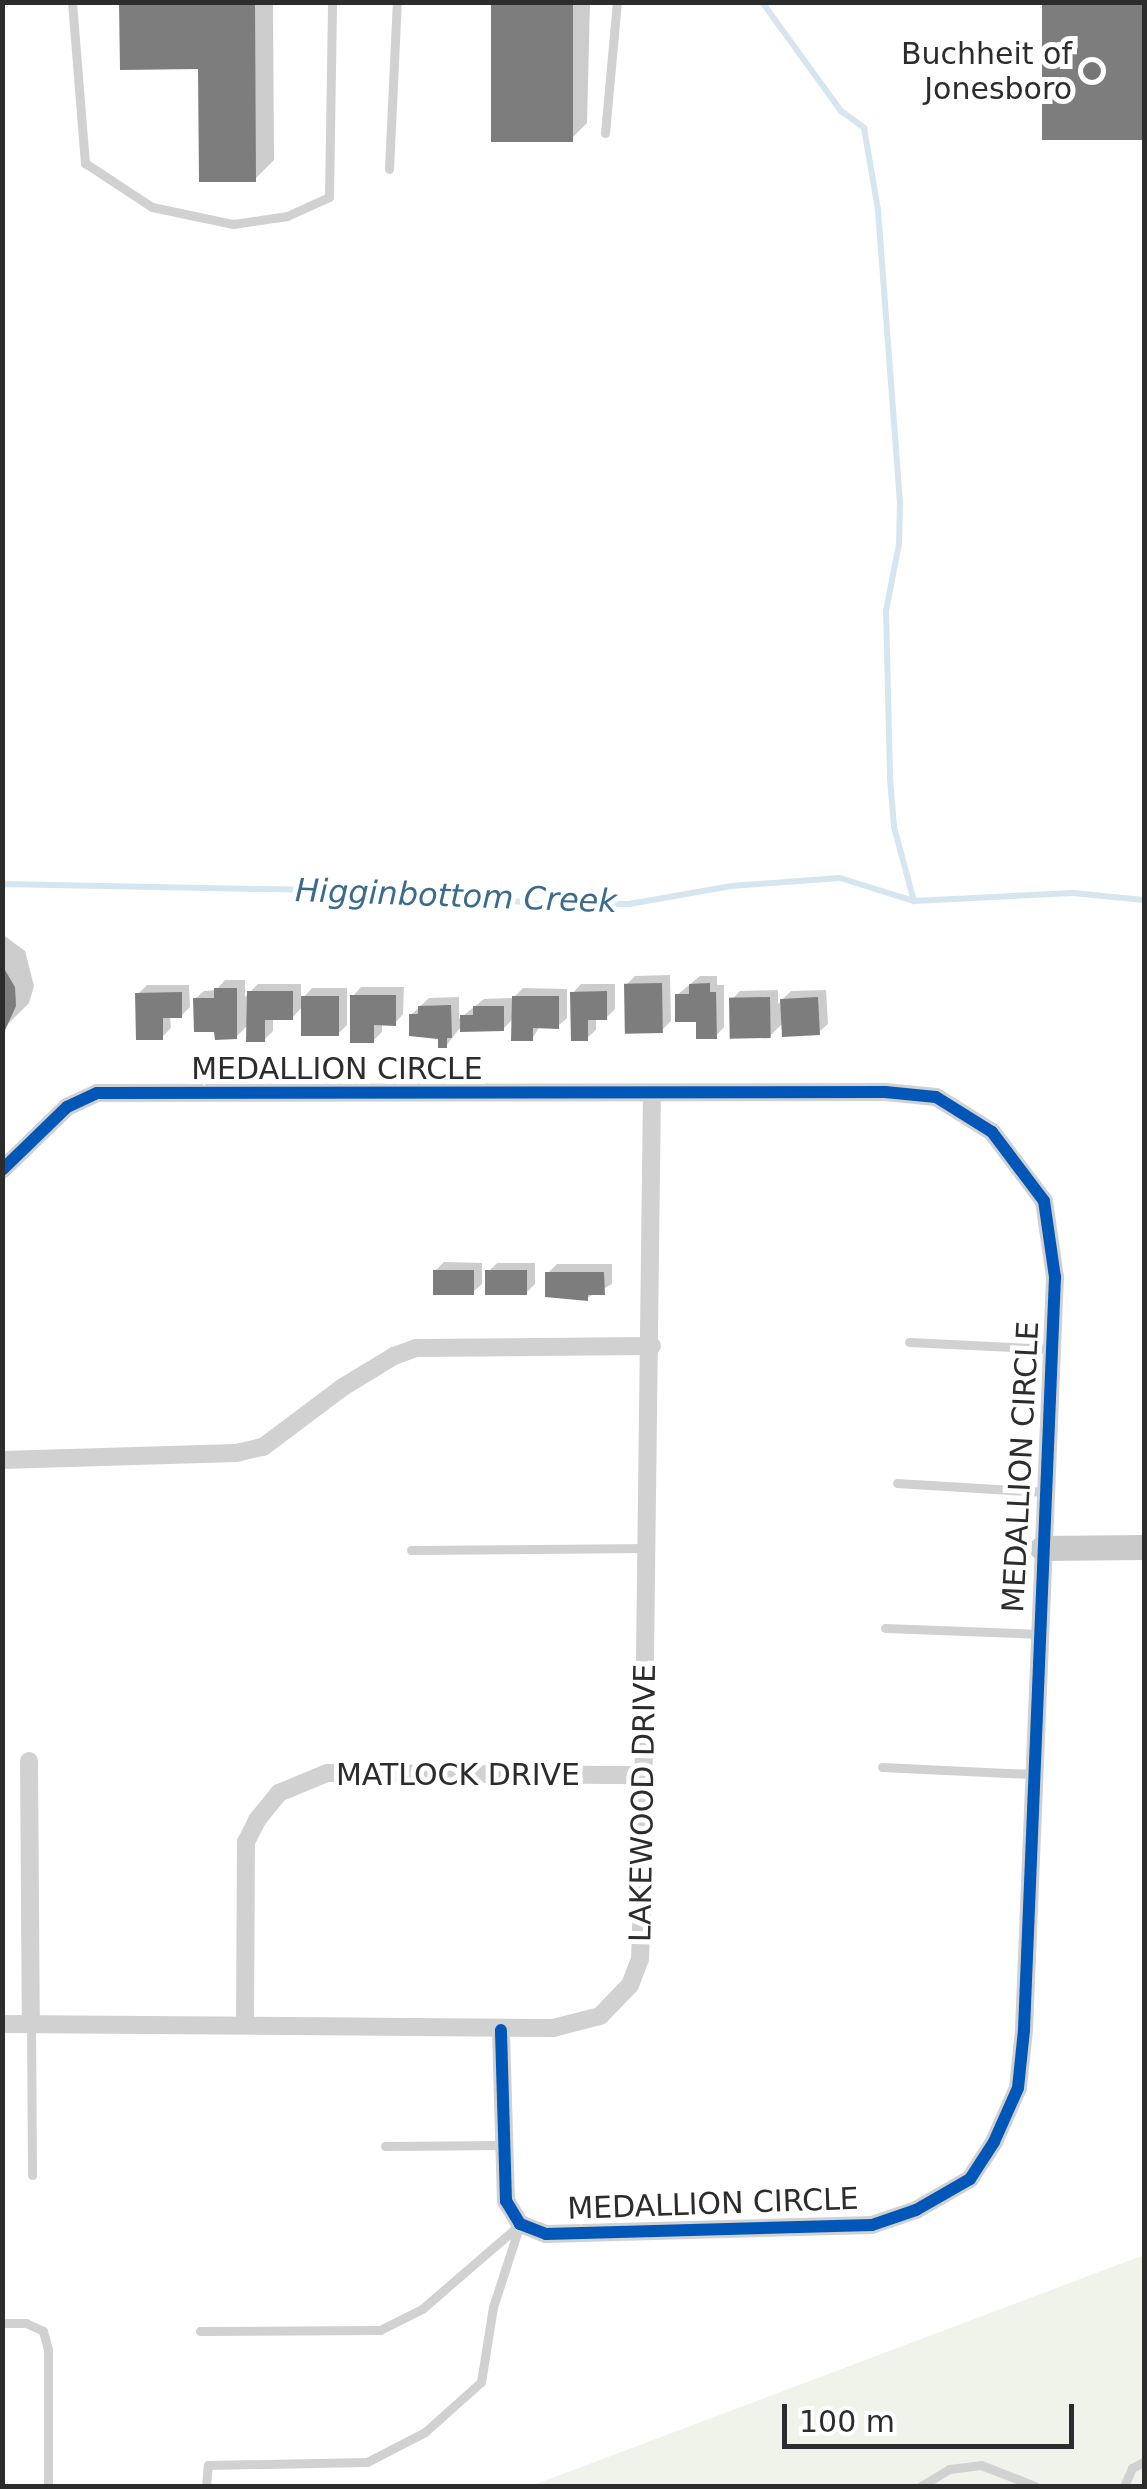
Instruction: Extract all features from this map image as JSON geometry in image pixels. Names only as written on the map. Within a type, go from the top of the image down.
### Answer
[{"type":"street","name":"MEDALLION CIRCLE","points":[[2,1170],[67,1107],[97,1093],[652,1096],[885,1092],[936,1097],[992,1132],[1044,1201],[1055,1277],[1018,2088],[994,2142],[970,2179],[916,2210],[872,2225],[546,2234],[520,2224]]},
{"type":"street","name":"LAKEWOOD DRIVE","points":[[2,2024],[501,2030],[572,2027],[606,2012],[630,1985],[640,1959],[652,1346],[652,1096]]},
{"type":"street","points":[[2,1460],[236,1454],[262,1447],[343,1386],[394,1356],[416,1348],[652,1346]]},
{"type":"street","points":[[1042,1548],[1144,1547]]},
{"type":"street","points":[[28,1760],[31,2024]]},
{"type":"street","name":"MATLOCK DRIVE","points":[[244,2024],[246,1842],[262,1811],[279,1793],[327,1773],[644,1776]]},
{"type":"street","points":[[501,2030],[506,2201],[520,2224]]},
{"type":"lane","points":[[72,2],[85,163],[152,206],[234,224],[287,216],[330,198],[332,2]]},
{"type":"lane","points":[[389,169],[396,2]]},
{"type":"lane","points":[[605,132],[617,2]]},
{"type":"lane","points":[[909,1342],[1052,1349]]},
{"type":"lane","points":[[897,1483],[1045,1492]]},
{"type":"lane","points":[[412,1550],[648,1548]]},
{"type":"lane","points":[[885,1628],[1039,1634]]},
{"type":"lane","points":[[882,1767],[1034,1774]]},
{"type":"lane","points":[[31,2024],[32,2175]]},
{"type":"lane","points":[[385,2146],[504,2145]]},
{"type":"lane","points":[[200,2331],[380,2330],[422,2310],[520,2224]]},
{"type":"lane","points":[[206,2486],[208,2465],[366,2462],[425,2432],[480,2382],[494,2307],[520,2224]]},
{"type":"lane","points":[[2,2323],[26,2323],[43,2331],[48,2350],[48,2486]]},
{"type":"lane","points":[[1124,2486],[1132,2468],[1144,2462]]},
{"type":"lane","points":[[921,2486],[948,2469],[981,2465],[1035,2486]]},
{"type":"shaded area","points":[[1144,2255],[1144,2486],[531,2486]]},
{"type":"building","points":[[119,2],[255,2],[256,182],[199,182],[198,69],[120,70]]},
{"type":"building","points":[[491,2],[573,2],[573,142],[491,142]]},
{"type":"building","name":"Buchheit of Jonesboro","points":[[1042,2],[1144,2],[1144,140],[1042,140]]},
{"type":"building","points":[[2,965],[15,987],[16,1006],[2,1037]]},
{"type":"building","points":[[662,983],[663,1033],[625,1034],[624,984]]},
{"type":"building","points":[[710,983],[710,992],[716,992],[717,1039],[696,1039],[696,1022],[675,1022],[675,994],[689,994],[689,984]]},
{"type":"building","points":[[214,988],[237,988],[237,1039],[215,1040],[214,1032],[194,1032],[193,998],[214,998]]},
{"type":"building","points":[[247,991],[293,991],[293,1020],[265,1020],[265,1042],[246,1042]]},
{"type":"building","points":[[607,991],[607,1020],[588,1020],[588,1041],[571,1041],[570,992]]},
{"type":"building","points":[[182,992],[182,1018],[163,1018],[163,1040],[136,1040],[135,993]]},
{"type":"building","points":[[350,995],[396,995],[396,1026],[374,1025],[374,1043],[350,1043]]},
{"type":"building","points":[[301,996],[339,996],[339,1036],[301,1036]]},
{"type":"building","points":[[512,996],[559,996],[559,1029],[533,1028],[533,1041],[511,1041]]},
{"type":"building","points":[[770,997],[771,1038],[730,1039],[729,998]]},
{"type":"building","points":[[818,997],[820,1035],[782,1037],[780,999]]},
{"type":"building","points":[[451,1005],[452,1038],[447,1038],[447,1048],[438,1048],[438,1039],[409,1036],[409,1014],[418,1014],[418,1006]]},
{"type":"building","points":[[473,1006],[504,1006],[504,1031],[460,1032],[460,1015],[473,1015]]},
{"type":"building","points":[[433,1270],[474,1270],[474,1295],[433,1295]]},
{"type":"building","points":[[485,1270],[527,1270],[527,1295],[485,1295]]},
{"type":"building","points":[[545,1272],[604,1272],[605,1295],[588,1295],[588,1301],[545,1297]]},
{"type":"waterway","points":[[762,2],[841,111],[864,128],[878,210],[900,504],[899,544],[886,611],[890,778],[894,827],[914,901]]},
{"type":"waterway","name":"Higginbottom Creek","points":[[2,884],[373,891],[476,895],[534,904],[629,904],[731,886],[840,878],[914,901],[1073,893],[1144,900]]},
{"type":"cycle path","points":[[2,1170],[67,1107],[97,1093],[885,1092],[936,1097],[992,1132],[1044,1201],[1055,1277],[1024,2030],[1018,2088],[994,2142],[970,2179],[916,2210],[872,2225],[546,2234],[520,2224],[506,2201],[501,2030]]},
{"type":"place","name":"Buchheit of Jonesboro","points":[[1092,71]]}]
